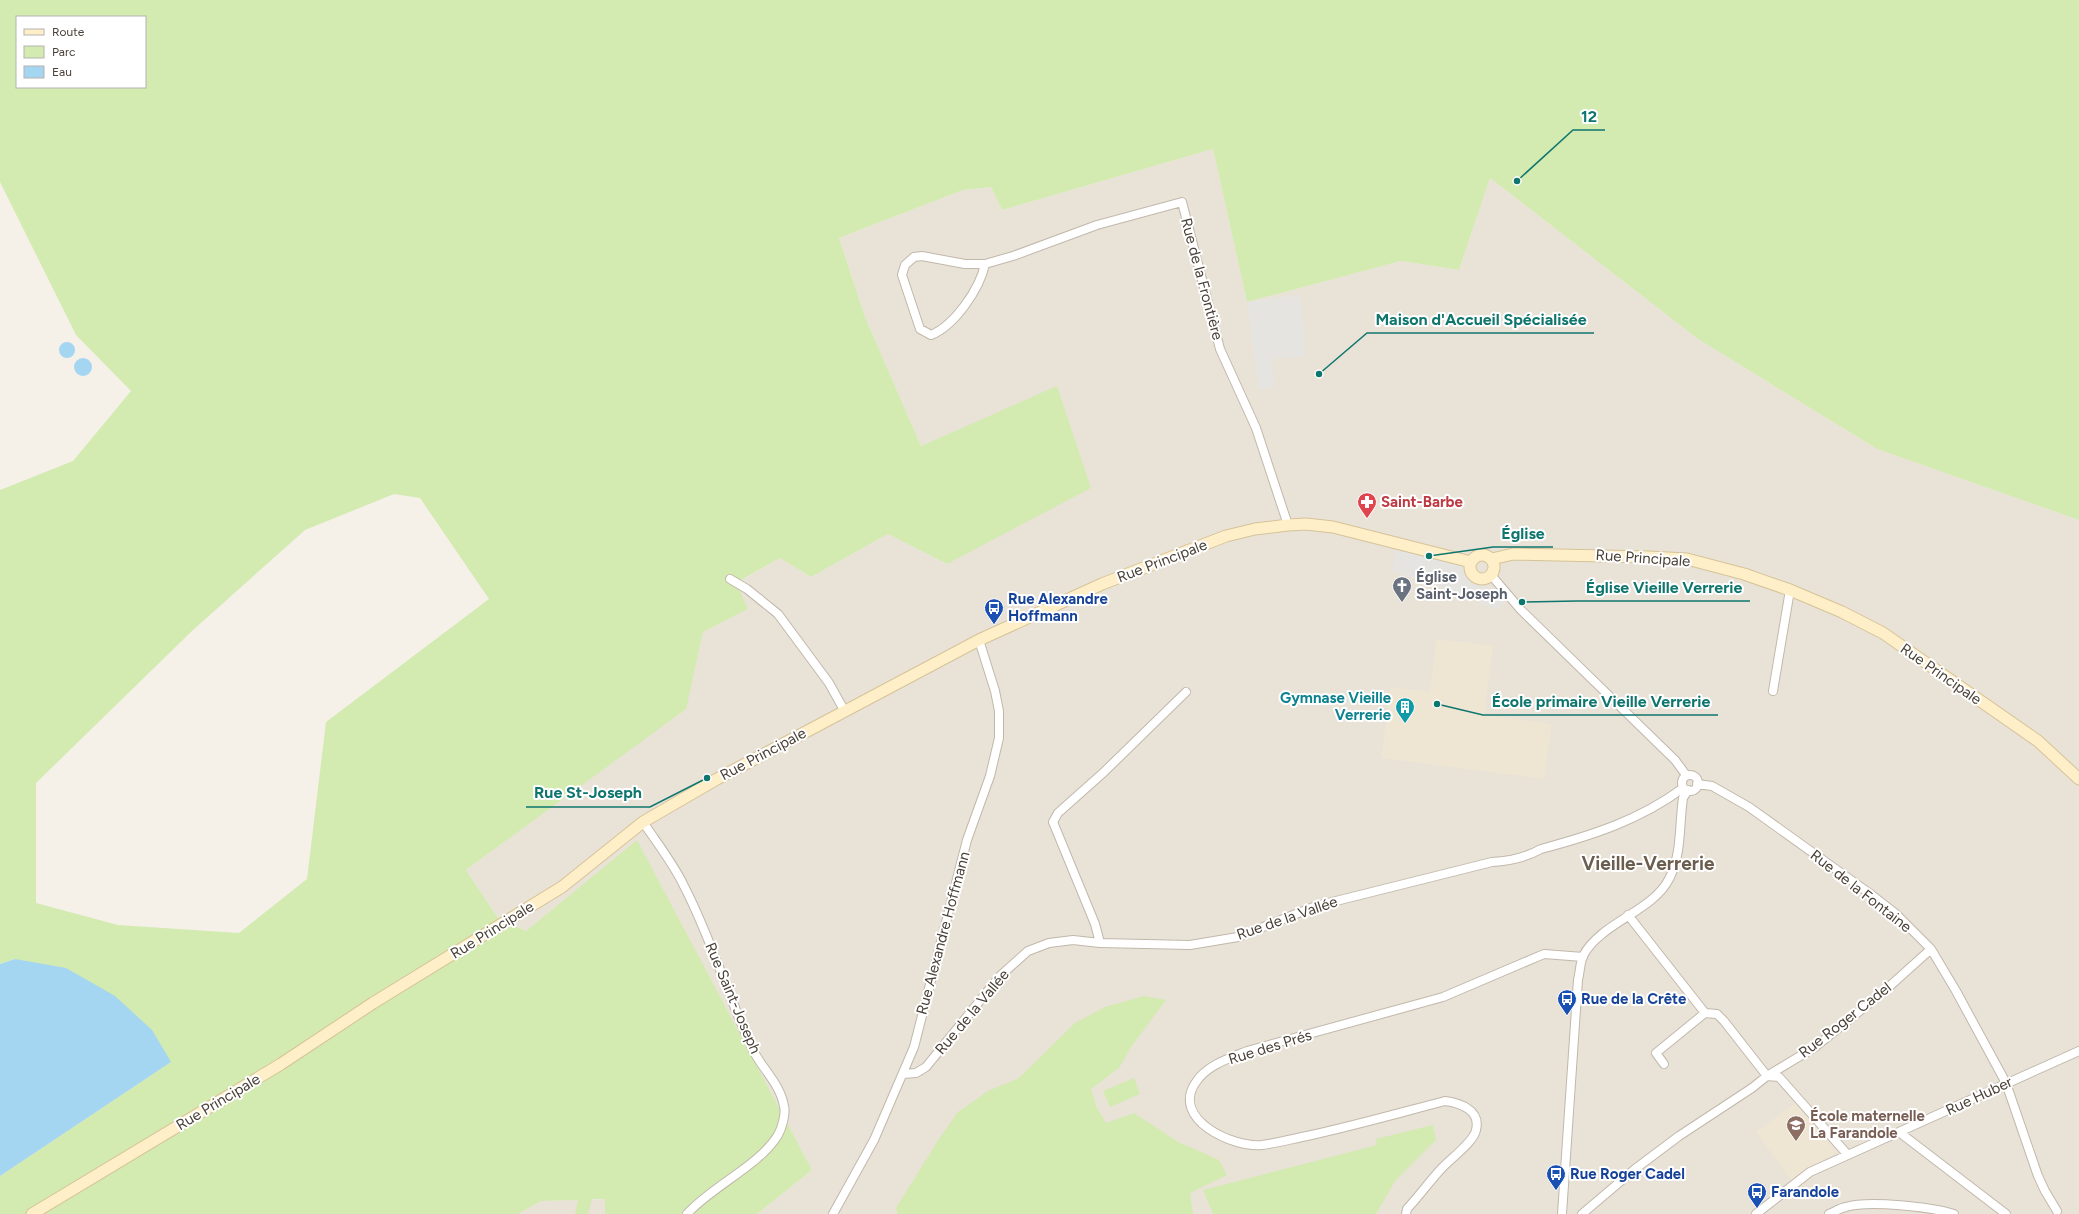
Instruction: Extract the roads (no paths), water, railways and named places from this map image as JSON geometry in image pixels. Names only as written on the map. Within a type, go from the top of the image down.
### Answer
[{"type":"street","name":"Rue de la Frontière","points":[[985,264],[1013,256],[1097,225],[1182,202],[1220,349],[1256,428],[1288,525]]},
{"type":"street","points":[[922,256],[965,264],[985,264],[983,276],[967,303],[940,331],[931,335],[920,329],[902,275],[905,266],[914,257],[922,256]]},
{"type":"street","name":"Rue Principale","points":[[35,1212],[281,1064],[373,1003],[562,887],[644,822],[717,779],[844,710],[979,640],[1102,584],[1183,552],[1255,529],[1288,525],[1306,524],[1333,527],[1471,562]]},
{"type":"street","points":[[1481,554],[1487,555],[1492,559],[1494,568],[1491,575],[1485,579],[1475,577],[1470,568],[1471,562],[1475,557],[1481,554]]},
{"type":"street","name":"Rue Principale","points":[[1492,559],[1513,554],[1648,556],[1687,559],[1744,574],[1790,590],[1842,612],[1883,633],[2038,741],[2079,779]]},
{"type":"street","name":"Rue de la Fontaine","points":[[1491,575],[1521,610],[1675,760],[1686,775],[1690,774],[1696,777],[1697,784],[1712,786],[1749,807],[1798,841],[1896,914],[1931,949],[1956,991],[2006,1083],[2038,1176],[2058,1213]]},
{"type":"street","points":[[730,579],[747,589],[778,614],[829,683],[844,710]]},
{"type":"street","points":[[1773,691],[1790,590]]},
{"type":"street","name":"Rue Alexandre Hoffmann","points":[[838,1212],[874,1140],[914,1047],[967,840],[990,776],[999,738],[1000,722],[995,691],[979,640]]},
{"type":"street","points":[[1100,942],[1095,924],[1052,822],[1058,813],[1110,767],[1186,692]]},
{"type":"street","points":[[1562,1214],[1576,1002],[1583,957],[1592,943],[1656,895],[1669,880],[1676,857],[1683,798],[1686,789],[1682,782],[1686,775]]},
{"type":"street","points":[[1686,789],[1695,789],[1697,784]]},
{"type":"street","name":"Rue de la Vallée","points":[[903,1074],[916,1073],[926,1067],[1000,976],[1028,951],[1049,943],[1073,940],[1190,945],[1238,936],[1316,906],[1492,862],[1507,861],[1529,856],[1541,849],[1625,823],[1664,803],[1686,789]]},
{"type":"street","name":"Rue Saint-Joseph","points":[[644,822],[684,884],[716,955],[752,1050],[778,1089],[785,1107],[778,1134],[768,1148],[738,1173],[696,1204],[687,1214]]},
{"type":"street","points":[[1628,915],[1705,1013]]},
{"type":"street","name":"Rue Roger Cadel","points":[[1582,1214],[1634,1169],[1767,1076],[1815,1047],[1882,993],[1931,949]]},
{"type":"street","name":"Rue des Prés","points":[[1406,1214],[1407,1209],[1442,1168],[1469,1141],[1476,1130],[1476,1118],[1468,1107],[1456,1102],[1445,1101],[1340,1129],[1262,1145],[1247,1145],[1232,1142],[1207,1128],[1195,1115],[1191,1104],[1191,1092],[1196,1081],[1222,1061],[1247,1051],[1336,1028],[1443,997],[1544,954],[1583,957]]},
{"type":"street","points":[[1664,1064],[1656,1053],[1705,1013],[1717,1014],[1724,1020],[1767,1076],[1778,1077],[1847,1154]]},
{"type":"street","name":"Rue Huber","points":[[1756,1214],[1810,1172],[1847,1154],[2078,1052]]},
{"type":"street","points":[[1899,1132],[2006,1214]]},
{"type":"street","points":[[1829,1214],[1846,1206],[1875,1204],[1954,1214]]},
{"type":"water","points":[[64,342],[70,342],[75,347],[73,356],[70,358],[64,358],[59,353],[59,347]]},
{"type":"water","points":[[83,358],[89,361],[92,367],[89,373],[83,376],[77,373],[74,367],[77,361]]},
{"type":"water","points":[[15,959],[66,968],[115,996],[152,1030],[171,1062],[0,1176],[0,964]]},
{"type":"place","name":"12","points":[[1517,181]]},
{"type":"place","name":"Maison d'Accueil Spécialisée","points":[[1319,374]]},
{"type":"place","name":"Saint-Barbe","points":[[1367,519]]},
{"type":"place","name":"Église","points":[[1429,556]]},
{"type":"place","name":"Église Vieille Verrerie","points":[[1522,602]]},
{"type":"place","name":"Église Saint-Joseph","points":[[1402,603]]},
{"type":"place","name":"Rue Alexandre Hoffmann","points":[[994,625]]},
{"type":"place","name":"École primaire Vieille Verrerie","points":[[1437,704]]},
{"type":"place","name":"Gymnase Vieille Verrerie","points":[[1405,724]]},
{"type":"place","name":"Rue St-Joseph","points":[[707,778]]},
{"type":"place","name":"Rue de la Crête","points":[[1567,1016]]},
{"type":"place","name":"École maternelle La Farandole","points":[[1796,1142]]},
{"type":"place","name":"Rue Roger Cadel","points":[[1556,1191]]},
{"type":"place","name":"Farandole","points":[[1757,1209]]},
{"type":"district","name":"Vieille-Verrerie","points":[[1648,863]]}]
